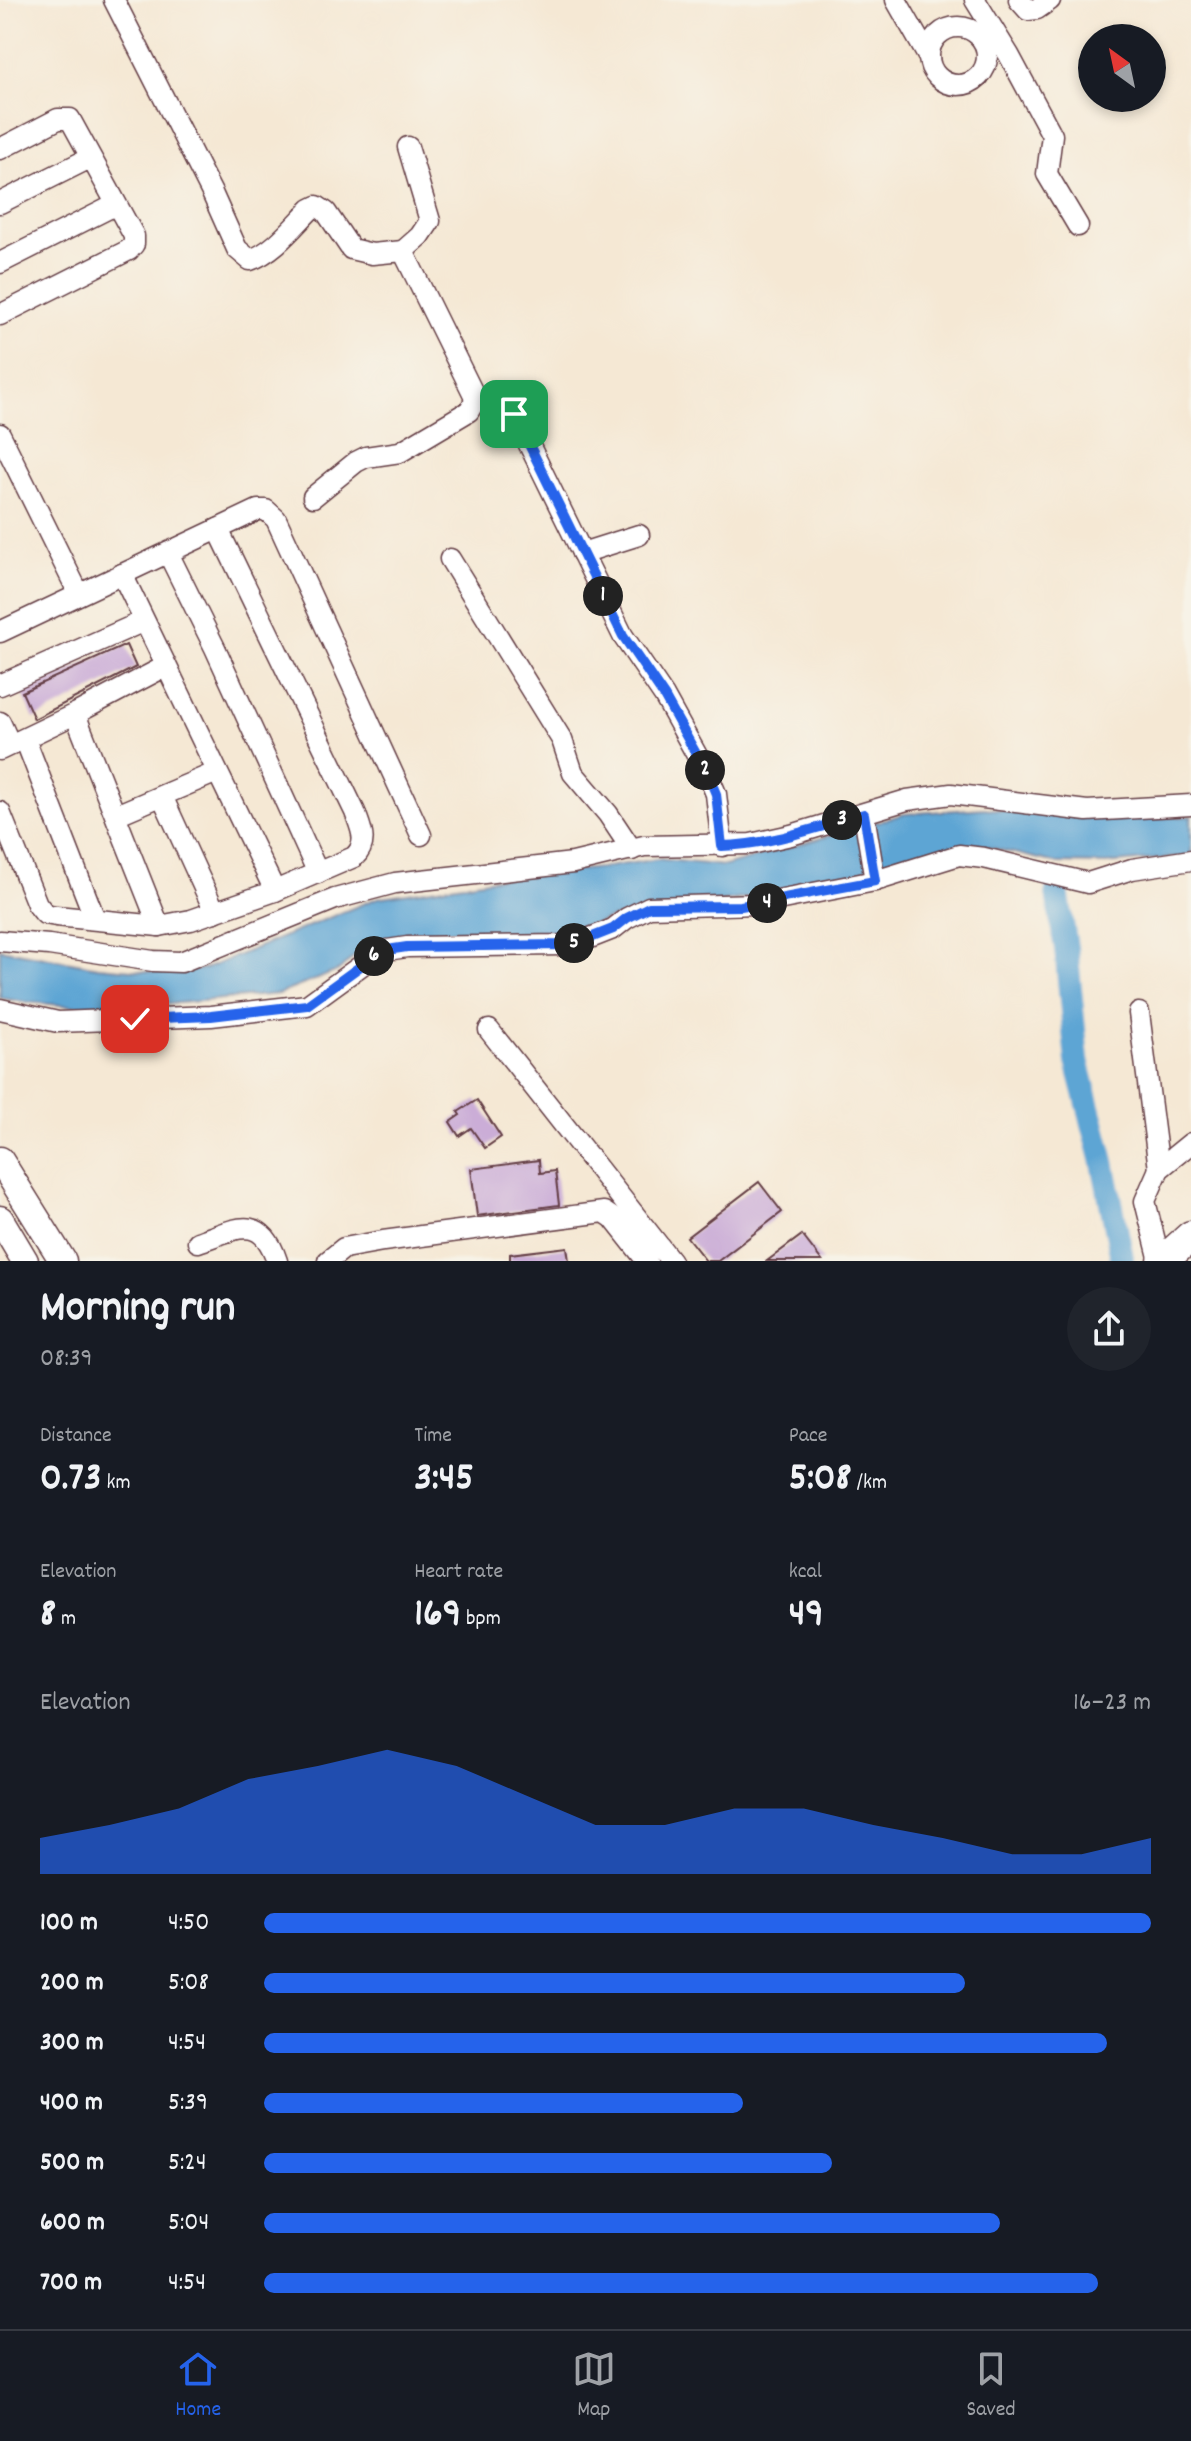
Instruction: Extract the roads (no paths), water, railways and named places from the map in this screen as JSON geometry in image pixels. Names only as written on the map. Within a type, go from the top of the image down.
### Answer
[{"type":"highway","points":[[1162,1261],[1191,1236]]},
{"type":"main road","points":[[0,1160],[63,1261]]},
{"type":"main road","points":[[0,1219],[25,1261]]},
{"type":"street","points":[[114,0],[212,193],[233,241],[242,255],[250,260],[276,244],[317,206],[326,212],[351,249],[372,254],[403,251],[420,236],[430,221],[408,147]]},
{"type":"street","points":[[896,0],[940,79],[962,85],[979,76],[987,59],[987,50],[977,34],[957,27],[936,37],[929,58]]},
{"type":"street","points":[[1019,0],[1028,10],[1037,9],[1050,0]]},
{"type":"street","points":[[969,29],[976,2]]},
{"type":"street","points":[[976,2],[1052,135],[1047,174],[1078,226]]},
{"type":"street","points":[[0,149],[58,119],[70,119],[134,236],[134,244],[129,250],[0,315]]},
{"type":"street","points":[[0,203],[90,158]]},
{"type":"street","points":[[0,263],[115,205]]},
{"type":"street","points":[[403,251],[476,399],[507,408],[514,414],[623,636],[664,696],[709,777],[716,794],[722,846]]},
{"type":"street","points":[[313,497],[356,462],[366,457],[400,452],[469,411],[476,399]]},
{"type":"street","points":[[0,434],[79,594]]},
{"type":"street","points":[[0,632],[258,510],[266,510],[276,519],[421,835]]},
{"type":"street","points":[[0,812],[37,904],[45,914],[159,926],[215,912],[275,891],[354,857],[362,850],[363,834],[355,812],[218,529]]},
{"type":"street","points":[[582,553],[639,535]]},
{"type":"street","points":[[168,553],[318,873]]},
{"type":"street","points":[[450,559],[562,740],[573,773],[608,814],[632,850]]},
{"type":"street","points":[[122,574],[275,891]]},
{"type":"street","points":[[0,685],[144,621]]},
{"type":"street","points":[[12,744],[166,666]]},
{"type":"street","points":[[75,714],[159,926]]},
{"type":"street","points":[[0,722],[95,919]]},
{"type":"street","points":[[116,815],[217,772]]},
{"type":"street","points":[[0,941],[181,962],[363,890],[437,876],[573,863],[663,844],[751,844],[865,819],[907,800],[951,794],[1087,811],[1191,805]]},
{"type":"street","points":[[162,796],[215,912]]},
{"type":"street","points":[[865,819],[875,877]]},
{"type":"street","points":[[0,1009],[58,1022],[211,1016],[307,1005],[358,966],[387,950],[407,947],[566,945],[613,929],[649,907],[741,906],[959,855],[1088,883],[1120,871],[1191,860]]},
{"type":"street","points":[[1139,1013],[1159,1169]]},
{"type":"street","points":[[489,1030],[671,1261]]},
{"type":"street","points":[[1162,1261],[1145,1201],[1159,1169],[1191,1143]]},
{"type":"street","points":[[328,1261],[344,1248],[383,1241],[604,1212],[613,1218],[647,1261]]},
{"type":"street","points":[[198,1242],[241,1227],[251,1227],[262,1232],[277,1261]]},
{"type":"water","points":[[984,808],[1087,817],[1191,816],[1191,856],[1106,864],[1056,863],[975,844],[767,895],[611,918],[556,938],[372,939],[340,970],[279,994],[112,1009],[0,998],[0,949],[98,967],[167,973],[205,969],[377,898],[506,877],[658,859],[725,866],[904,814]]},
{"type":"waterway","points":[[1057,892],[1077,1061],[1103,1162],[1122,1258]]}]
